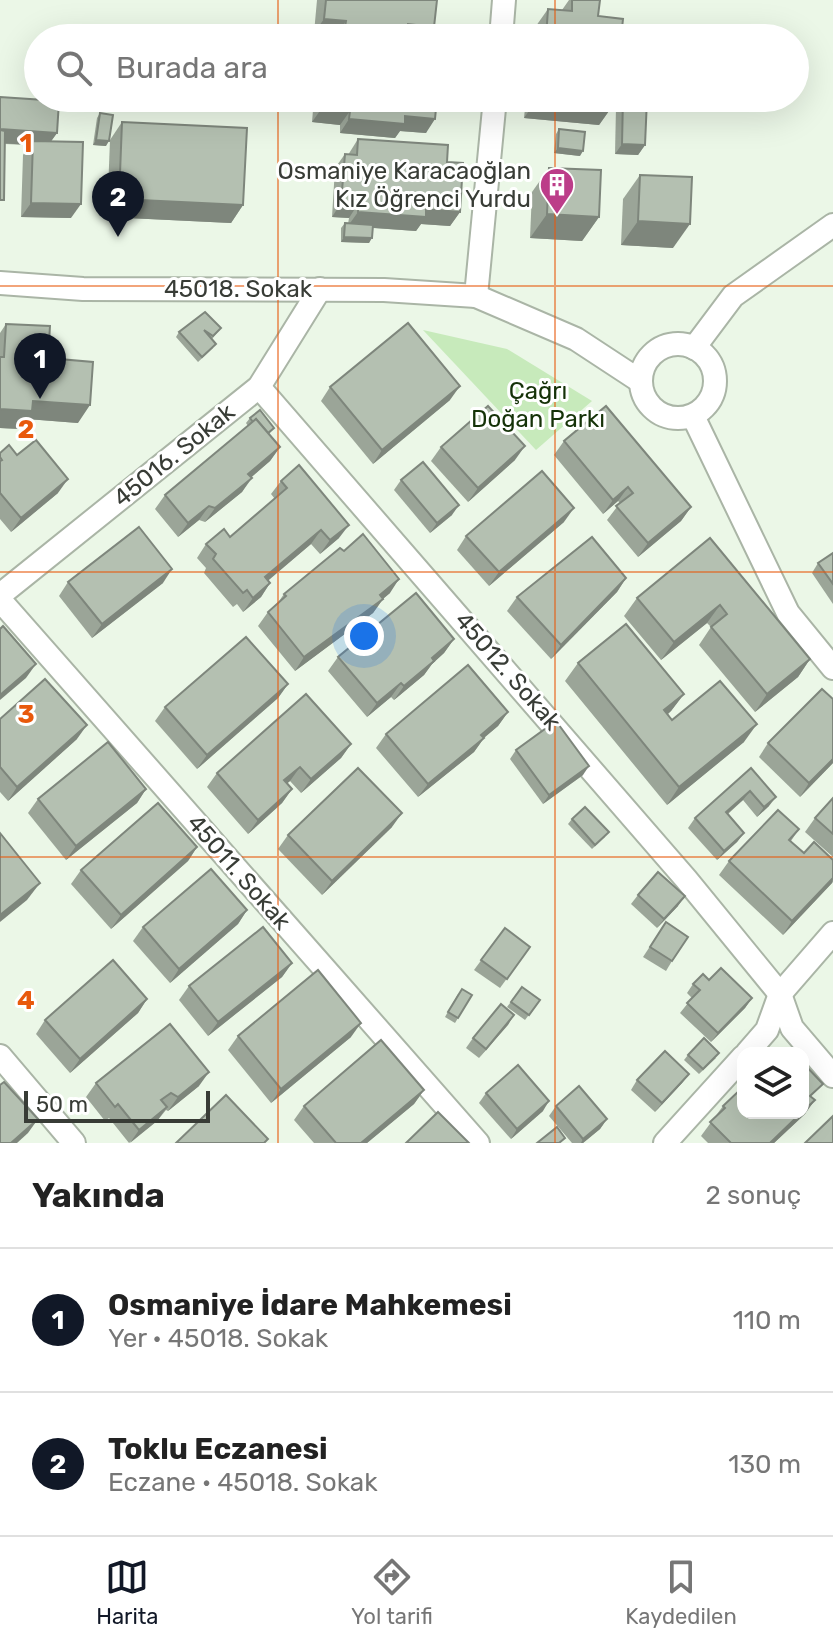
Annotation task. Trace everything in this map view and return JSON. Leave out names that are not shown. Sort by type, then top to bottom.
[{"type":"street","points":[[502,24],[504,0]]},
{"type":"street","points":[[476,296],[494,112]]},
{"type":"street","points":[[694,348],[733,296],[833,225]]},
{"type":"street","name":"45018. Sokak","points":[[0,283],[83,289],[384,290],[476,296],[576,339],[640,381]]},
{"type":"street","name":"45016. Sokak","points":[[0,598],[259,387],[320,289]]},
{"type":"street","points":[[682,344],[694,348],[704,354],[715,376],[711,399],[693,416],[669,418],[657,413],[642,393],[640,381],[643,368],[658,349],[682,344]]},
{"type":"street","name":"45012. Sokak","points":[[259,387],[566,738],[780,994],[792,1028],[833,1076]]},
{"type":"street","points":[[693,416],[788,613],[833,668]]},
{"type":"street","name":"45011. Sokak","points":[[0,598],[478,1143]]},
{"type":"street","points":[[752,1047],[767,1030],[780,994],[833,933]]},
{"type":"street","points":[[0,1056],[74,1143]]},
{"type":"street","points":[[665,1143],[737,1064]]},
{"type":"green space","name":"Çağrı Doğan Parkı","points":[[423,330],[507,349],[592,401],[536,450]]},
{"type":"building","points":[[326,0],[437,0],[434,24],[346,24],[346,21],[324,19]]},
{"type":"building","points":[[572,0],[600,0],[598,16],[623,19],[622,24],[547,24],[548,9],[572,11]]},
{"type":"building","points":[[0,97],[24,99],[24,112],[58,112],[57,133],[0,129]]},
{"type":"building","points":[[350,112],[436,112],[435,119],[405,116],[405,124],[349,119]]},
{"type":"building","points":[[623,112],[646,112],[645,145],[622,144]]},
{"type":"building","points":[[100,113],[113,115],[109,141],[96,140]]},
{"type":"building","points":[[122,122],[247,128],[243,205],[119,199]]},
{"type":"building","points":[[559,129],[585,132],[583,151],[558,148]]},
{"type":"building","points":[[0,130],[5,131],[4,200],[0,200]]},
{"type":"building","points":[[358,139],[448,145],[447,162],[463,163],[460,212],[426,209],[426,217],[358,212],[358,204],[341,203],[345,154],[357,155]]},
{"type":"building","points":[[33,141],[83,142],[81,204],[31,203]]},
{"type":"building","points":[[549,168],[601,170],[599,217],[547,214]]},
{"type":"building","points":[[640,175],[692,177],[690,224],[638,221]]},
{"type":"building","points":[[345,223],[373,225],[372,238],[344,237]]},
{"type":"building","points":[[205,312],[221,328],[213,336],[204,330],[216,344],[202,357],[179,332]]},
{"type":"building","points":[[408,323],[460,386],[382,450],[330,387]]},
{"type":"building","points":[[6,324],[50,326],[48,358],[93,362],[90,405],[33,401],[32,411],[0,409],[0,357],[4,357]]},
{"type":"building","points":[[488,406],[525,446],[478,488],[441,447]]},
{"type":"building","points":[[606,406],[691,507],[648,543],[616,506],[633,493],[628,487],[613,500],[564,441]]},
{"type":"building","points":[[260,410],[274,428],[268,433],[256,419],[253,422],[250,418]]},
{"type":"building","points":[[256,419],[280,447],[248,474],[252,478],[215,508],[209,506],[188,523],[165,495]]},
{"type":"building","points":[[36,440],[68,479],[21,518],[0,493],[0,453],[9,445],[17,455]]},
{"type":"building","points":[[423,462],[459,505],[437,523],[401,480]]},
{"type":"building","points":[[299,465],[349,525],[330,540],[321,530],[265,577],[270,583],[253,598],[247,590],[243,593],[213,559],[216,554],[206,544],[224,529],[230,537],[287,488],[281,481]]},
{"type":"building","points":[[542,471],[574,508],[499,572],[466,536]]},
{"type":"building","points":[[139,527],[172,569],[102,624],[68,582]]},
{"type":"building","points":[[363,534],[399,579],[380,595],[383,599],[304,657],[268,612],[286,596],[284,594],[340,548],[344,551]]},
{"type":"building","points":[[592,537],[626,578],[561,645],[517,597]]},
{"type":"building","points":[[710,538],[810,659],[767,694],[711,627],[727,614],[720,605],[674,642],[637,598]]},
{"type":"building","points":[[833,553],[833,584],[818,563]]},
{"type":"building","points":[[416,593],[454,639],[404,686],[401,683],[377,703],[338,657]]},
{"type":"building","points":[[626,624],[684,694],[664,710],[672,720],[720,681],[757,724],[679,787],[578,663]]},
{"type":"building","points":[[3,626],[36,664],[0,695],[0,629]]},
{"type":"building","points":[[246,637],[288,684],[207,755],[165,707]]},
{"type":"building","points":[[468,665],[508,712],[481,735],[484,738],[428,784],[386,734]]},
{"type":"building","points":[[45,679],[87,725],[17,787],[0,767],[0,719]]},
{"type":"building","points":[[822,689],[833,699],[833,759],[809,783],[768,743]]},
{"type":"building","points":[[306,694],[351,744],[311,779],[300,767],[284,780],[292,789],[258,820],[217,773]]},
{"type":"building","points":[[556,721],[589,766],[549,795],[516,750]]},
{"type":"building","points":[[108,742],[146,789],[76,846],[38,799]]},
{"type":"building","points":[[358,768],[402,813],[332,881],[288,835]]},
{"type":"building","points":[[751,768],[776,797],[764,807],[750,791],[726,812],[744,833],[724,851],[695,818]]},
{"type":"building","points":[[833,798],[833,834],[815,818]]},
{"type":"building","points":[[158,803],[197,847],[121,915],[81,870]]},
{"type":"building","points":[[585,807],[609,832],[595,845],[572,819]]},
{"type":"building","points":[[778,810],[799,829],[789,840],[804,853],[814,842],[833,860],[833,878],[792,921],[729,861]]},
{"type":"building","points":[[0,833],[40,883],[0,915]]},
{"type":"building","points":[[211,869],[247,910],[179,969],[143,927]]},
{"type":"building","points":[[658,872],[685,896],[664,919],[638,895]]},
{"type":"building","points":[[666,922],[688,937],[672,961],[650,947]]},
{"type":"building","points":[[263,927],[292,963],[218,1022],[189,986]]},
{"type":"building","points":[[505,928],[530,947],[507,979],[481,960]]},
{"type":"building","points":[[113,960],[147,999],[80,1059],[45,1020]]},
{"type":"building","points":[[721,968],[752,998],[718,1033],[687,1003],[700,990],[693,984],[703,974],[709,980]]},
{"type":"building","points":[[318,970],[361,1023],[281,1089],[238,1036]]},
{"type":"building","points":[[522,987],[540,1000],[529,1015],[511,1002]]},
{"type":"building","points":[[462,989],[472,995],[458,1018],[448,1012]]},
{"type":"building","points":[[501,1004],[514,1015],[486,1049],[473,1038]]},
{"type":"building","points":[[170,1024],[209,1072],[178,1097],[171,1093],[161,1100],[167,1107],[139,1130],[96,1083]]},
{"type":"building","points":[[704,1038],[719,1053],[703,1069],[688,1055]]},
{"type":"building","points":[[381,1040],[424,1090],[361,1143],[336,1143],[304,1106]]},
{"type":"building","points":[[665,1051],[689,1074],[662,1103],[637,1080]]},
{"type":"building","points":[[518,1065],[549,1101],[517,1129],[486,1093]]},
{"type":"building","points":[[809,1069],[823,1084],[810,1096],[815,1100],[809,1106]]},
{"type":"building","points":[[4,1082],[38,1119],[11,1143],[0,1143],[0,1085]]},
{"type":"building","points":[[579,1086],[607,1119],[583,1139],[556,1106]]},
{"type":"building","points":[[737,1093],[737,1119],[795,1119],[770,1143],[731,1143],[710,1122],[725,1108],[723,1106]]},
{"type":"building","points":[[226,1095],[268,1139],[264,1143],[176,1143]]},
{"type":"building","points":[[438,1112],[469,1143],[406,1143]]},
{"type":"building","points":[[833,1116],[833,1143],[805,1143]]},
{"type":"building","points":[[557,1127],[565,1138],[559,1143],[537,1143]]},
{"type":"place","name":"Osmaniye Karacaoğlan Kız Öğrenci Yurdu","points":[[557,216]]},
{"type":"place","name":"Toklu Eczanesi","points":[[118,237]]},
{"type":"place","name":"Osmaniye İdare Mahkemesi","points":[[40,399]]}]
